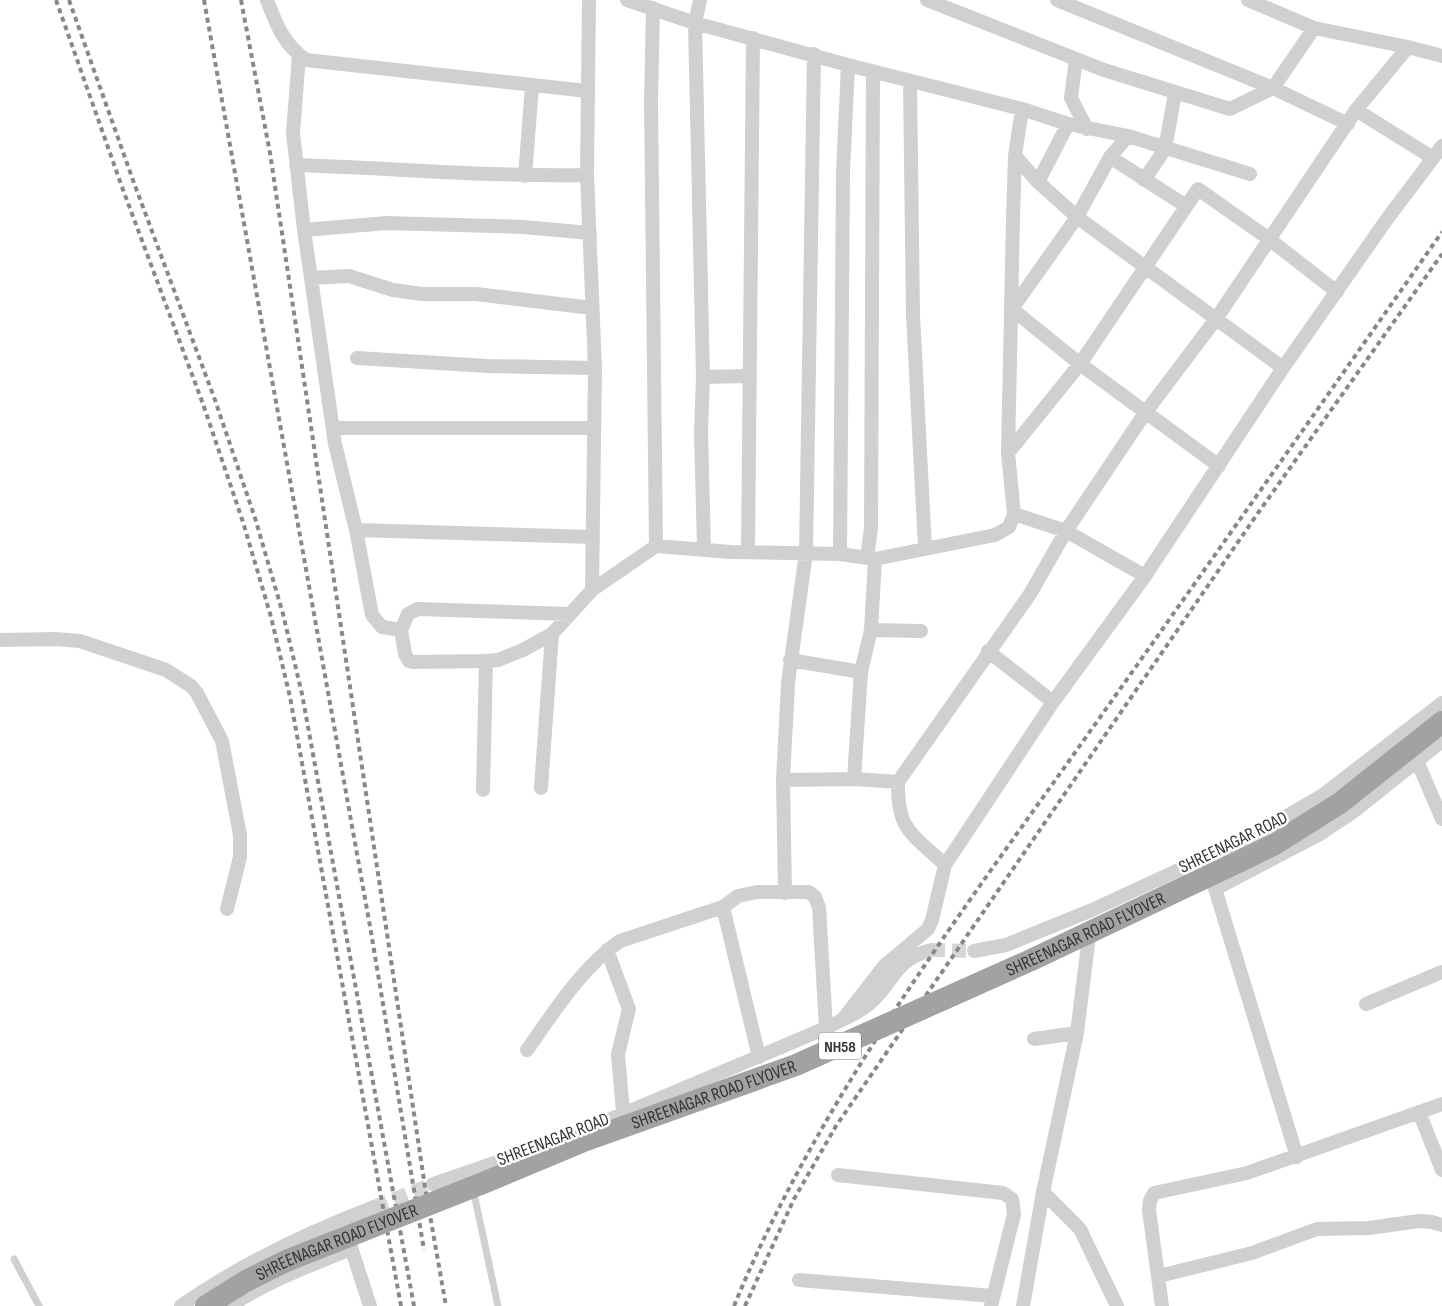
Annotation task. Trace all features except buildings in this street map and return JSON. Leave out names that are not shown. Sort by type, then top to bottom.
[{"type":"highway","name":"SHREENAGAR ROAD FLYOVER","points":[[206,1306],[246,1281],[295,1257],[581,1142],[796,1065],[922,1010],[1238,862],[1275,844],[1340,803],[1442,722]]},
{"type":"street","points":[[267,0],[276,26],[298,55],[306,60],[587,91]]},
{"type":"street","points":[[589,0],[587,175],[595,368],[592,590]]},
{"type":"street","points":[[627,0],[695,23],[814,54],[873,72],[1022,109],[1087,129],[1128,136],[1250,174]]},
{"type":"street","points":[[700,0],[695,23],[703,378],[700,432],[704,549]]},
{"type":"street","points":[[927,0],[1076,58],[1175,93],[1230,109],[1273,88],[1314,28]]},
{"type":"street","points":[[1057,0],[1273,88],[1348,124]]},
{"type":"street","points":[[1248,0],[1314,28],[1408,47],[1442,56]]},
{"type":"street","points":[[653,8],[651,101],[656,546]]},
{"type":"street","points":[[748,552],[753,38]]},
{"type":"street","points":[[945,864],[904,825],[898,805],[898,782],[988,651],[1030,594],[1066,531],[1145,413],[1216,319],[1356,110],[1408,47]]},
{"type":"street","points":[[786,893],[783,780],[790,660],[806,553],[814,54]]},
{"type":"street","points":[[298,55],[293,133],[304,230],[333,428],[356,530],[372,616],[382,628],[401,630]]},
{"type":"street","points":[[1076,58],[1071,98],[1087,129]]},
{"type":"street","points":[[840,554],[843,173],[848,65]]},
{"type":"street","points":[[854,779],[861,672],[871,630],[873,72]]},
{"type":"street","points":[[910,81],[913,315],[925,548]]},
{"type":"street","points":[[525,176],[532,86]]},
{"type":"street","points":[[1144,180],[1166,149],[1175,93]]},
{"type":"street","points":[[570,614],[418,609],[408,614],[401,630],[405,654],[410,661],[486,662],[498,660],[523,650],[552,634],[592,590],[656,546],[748,552],[840,554],[871,558],[995,535],[1009,527],[1014,514],[1008,453],[1015,156],[1022,109]]},
{"type":"street","points":[[1356,110],[1433,158]]},
{"type":"street","points":[[1038,182],[1068,124]]},
{"type":"street","points":[[1012,309],[1077,217],[1110,157],[1128,136]]},
{"type":"street","points":[[843,1019],[885,966],[928,930],[945,864],[1054,702],[1145,576],[1283,368],[1387,219],[1442,146]]},
{"type":"street","points":[[1015,156],[1038,182],[1077,217],[1283,368]]},
{"type":"street","points":[[1110,157],[1186,206]]},
{"type":"street","points":[[296,164],[465,171],[525,176],[587,175]]},
{"type":"street","points":[[1008,453],[1080,364],[1144,266],[1198,189],[1269,239],[1337,292]]},
{"type":"street","points":[[304,230],[387,223],[523,228],[590,233]]},
{"type":"street","points":[[311,278],[349,276],[393,290],[422,294],[476,294],[592,308]]},
{"type":"street","points":[[1012,309],[1080,364],[1219,466]]},
{"type":"street","points":[[357,358],[488,366],[595,368]]},
{"type":"street","points":[[703,378],[750,376]]},
{"type":"street","points":[[333,428],[593,428]]},
{"type":"street","points":[[1014,514],[1066,531],[1145,576]]},
{"type":"street","points":[[356,530],[593,537]]},
{"type":"street","points":[[871,630],[921,631]]},
{"type":"street","points":[[541,788],[552,634]]},
{"type":"street","points":[[0,640],[56,639],[80,642],[166,670],[192,686],[198,693],[222,741],[240,835],[240,857],[227,909]]},
{"type":"street","points":[[988,651],[1054,702]]},
{"type":"street","points":[[790,660],[861,672]]},
{"type":"street","points":[[483,790],[486,662]]},
{"type":"street","name":"SHREENAGAR ROAD","points":[[974,951],[1006,945],[1092,910],[1154,879],[1206,858],[1252,836],[1323,795],[1442,703]]},
{"type":"street","points":[[1215,889],[1320,834],[1353,812],[1442,741]]},
{"type":"street","points":[[1417,761],[1442,819]]},
{"type":"street","points":[[783,780],[854,779],[898,782]]},
{"type":"street","points":[[1206,858],[1297,1157]]},
{"type":"street","points":[[527,1050],[567,994],[607,950],[620,941],[723,907],[738,896],[757,892],[809,892],[815,897],[820,907],[826,1028]]},
{"type":"street","points":[[723,907],[759,1056]]},
{"type":"street","points":[[1023,1306],[1043,1192],[1077,1033],[1092,910]]},
{"type":"street","points":[[607,950],[629,1009],[618,1054],[623,1112]]},
{"type":"street","name":"SHREENAGAR ROAD","points":[[433,1184],[559,1141],[623,1112],[826,1028],[871,1002],[898,968],[911,956],[931,950]]},
{"type":"street","points":[[1366,1004],[1442,972]]},
{"type":"street","points":[[1034,1040],[1077,1033]]},
{"type":"street","points":[[1162,1306],[1149,1210],[1150,1200],[1154,1194],[1247,1173],[1297,1157],[1442,1104]]},
{"type":"street","points":[[1419,1112],[1442,1170]]},
{"type":"street","points":[[799,1280],[992,1301],[1014,1214],[1012,1199],[1003,1194],[838,1175]]},
{"type":"street","points":[[1043,1192],[1080,1229],[1090,1246],[1117,1306]]},
{"type":"street","points":[[181,1306],[211,1285],[295,1239],[374,1207]]},
{"type":"street","points":[[342,1219],[370,1306]]},
{"type":"street","points":[[1159,1276],[1252,1253],[1317,1229],[1369,1228],[1419,1221],[1442,1225]]},
{"type":"street","points":[[230,1306],[256,1289],[351,1249]]},
{"type":"lane","points":[[469,1172],[498,1306]]},
{"type":"lane","points":[[14,1259],[39,1306]]},
{"type":"tunnel","points":[[931,950],[974,951]]},
{"type":"tunnel","points":[[374,1207],[433,1184]]},
{"type":"railway","points":[[56,0],[122,187],[203,404],[243,522],[271,617],[290,697],[401,1306]]},
{"type":"railway","points":[[69,0],[134,183],[215,400],[255,518],[283,614],[302,694],[414,1306]]},
{"type":"railway","points":[[204,0],[371,932],[424,1250]]},
{"type":"railway","points":[[241,0],[270,153],[425,1187],[446,1306]]},
{"type":"railway","points":[[734,1306],[767,1233],[803,1162],[843,1092],[930,957],[1442,232]]},
{"type":"railway","points":[[745,1306],[794,1199],[836,1126],[1258,513],[1442,254]]}]
